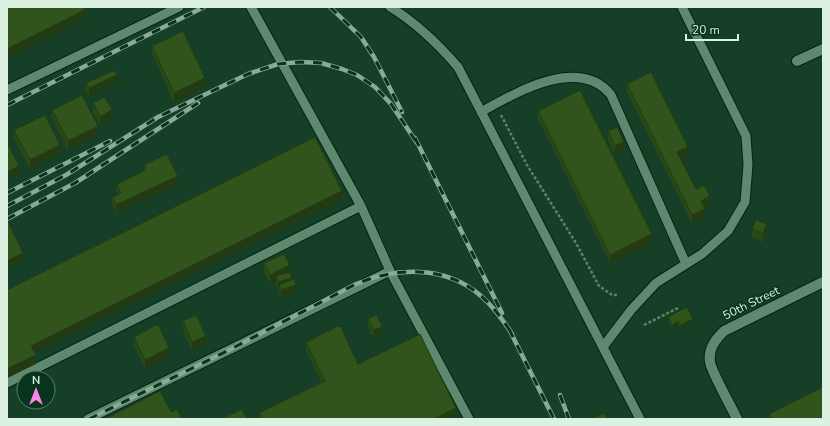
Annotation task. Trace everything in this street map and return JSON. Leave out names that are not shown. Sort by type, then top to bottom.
[{"type":"street","points":[[797,61],[823,49]]},
{"type":"street","name":"50th Street","points":[[737,419],[710,363],[711,348],[717,338],[724,331],[823,282]]},
{"type":"lane","points":[[7,90],[179,7]]},
{"type":"lane","points":[[252,7],[361,206],[390,271],[469,419]]},
{"type":"lane","points":[[390,7],[406,16],[458,67],[640,419]]},
{"type":"lane","points":[[603,347],[631,310],[656,283],[702,254],[728,231],[745,202],[748,165],[746,136],[682,7]]},
{"type":"lane","points":[[481,112],[524,89],[553,80],[571,77],[589,79],[604,86],[611,95],[686,264]]},
{"type":"lane","points":[[7,384],[361,206]]},
{"type":"lane","points":[[88,419],[390,271]]},
{"type":"path","points":[[496,104],[527,165],[576,243],[599,286],[612,295],[618,295]]},
{"type":"path","points":[[644,324],[678,308]]},
{"type":"building","points":[[7,7],[84,7],[85,10],[7,49]]},
{"type":"building","points":[[183,31],[205,78],[174,93],[152,46]]},
{"type":"building","points":[[115,70],[117,75],[89,88],[86,83]]},
{"type":"building","points":[[651,72],[688,147],[677,152],[696,189],[704,185],[710,196],[701,201],[705,209],[692,215],[627,84]]},
{"type":"building","points":[[580,90],[652,234],[610,255],[538,111]]},
{"type":"building","points":[[82,95],[98,126],[68,141],[52,110]]},
{"type":"building","points":[[105,97],[112,110],[100,117],[93,103]]},
{"type":"building","points":[[45,115],[60,145],[30,160],[14,130]]},
{"type":"building","points":[[617,127],[624,142],[615,146],[608,131]]},
{"type":"building","points":[[315,137],[342,191],[31,346],[36,355],[7,369],[7,290]]},
{"type":"building","points":[[8,144],[19,166],[7,172],[7,145]]},
{"type":"building","points":[[167,154],[178,176],[116,205],[112,198],[121,193],[117,184],[146,170],[144,165]]},
{"type":"building","points":[[7,219],[23,253],[7,261]]},
{"type":"building","points":[[756,220],[767,224],[763,233],[752,229]]},
{"type":"building","points":[[284,254],[290,265],[270,275],[264,263]]},
{"type":"building","points":[[290,272],[292,278],[278,282],[276,276]]},
{"type":"building","points":[[294,279],[296,285],[281,290],[279,285]]},
{"type":"building","points":[[687,307],[693,319],[681,325],[678,321],[672,325],[668,317]]},
{"type":"building","points":[[196,315],[206,336],[192,342],[183,321]]},
{"type":"building","points":[[377,315],[382,327],[373,330],[368,318]]},
{"type":"building","points":[[158,324],[169,348],[145,360],[134,337]]},
{"type":"building","points":[[338,326],[341,327],[358,364],[420,334],[456,408],[434,419],[262,419],[259,413],[325,381],[306,342]]},
{"type":"building","points":[[823,387],[823,418],[821,419],[772,419],[769,414]]},
{"type":"building","points":[[160,391],[171,412],[177,409],[182,419],[105,419]]},
{"type":"building","points":[[242,409],[247,419],[221,419]]},
{"type":"building","points":[[604,413],[607,419],[592,419]]},
{"type":"railway","points":[[7,105],[204,7]]},
{"type":"railway","points":[[330,7],[361,37],[374,57],[402,112]]},
{"type":"railway","points":[[7,206],[66,175],[158,117],[248,74],[278,64],[301,62],[321,63],[357,75],[375,87],[391,104],[417,143]]},
{"type":"railway","points":[[7,219],[75,183],[198,103]]},
{"type":"railway","points":[[415,138],[502,313]]},
{"type":"railway","points":[[7,193],[110,141]]},
{"type":"railway","points":[[89,419],[227,351],[356,284],[387,274],[404,272],[437,274],[467,286],[486,300],[512,334]]},
{"type":"railway","points":[[509,329],[554,419]]},
{"type":"railway","points":[[560,395],[569,419]]}]
